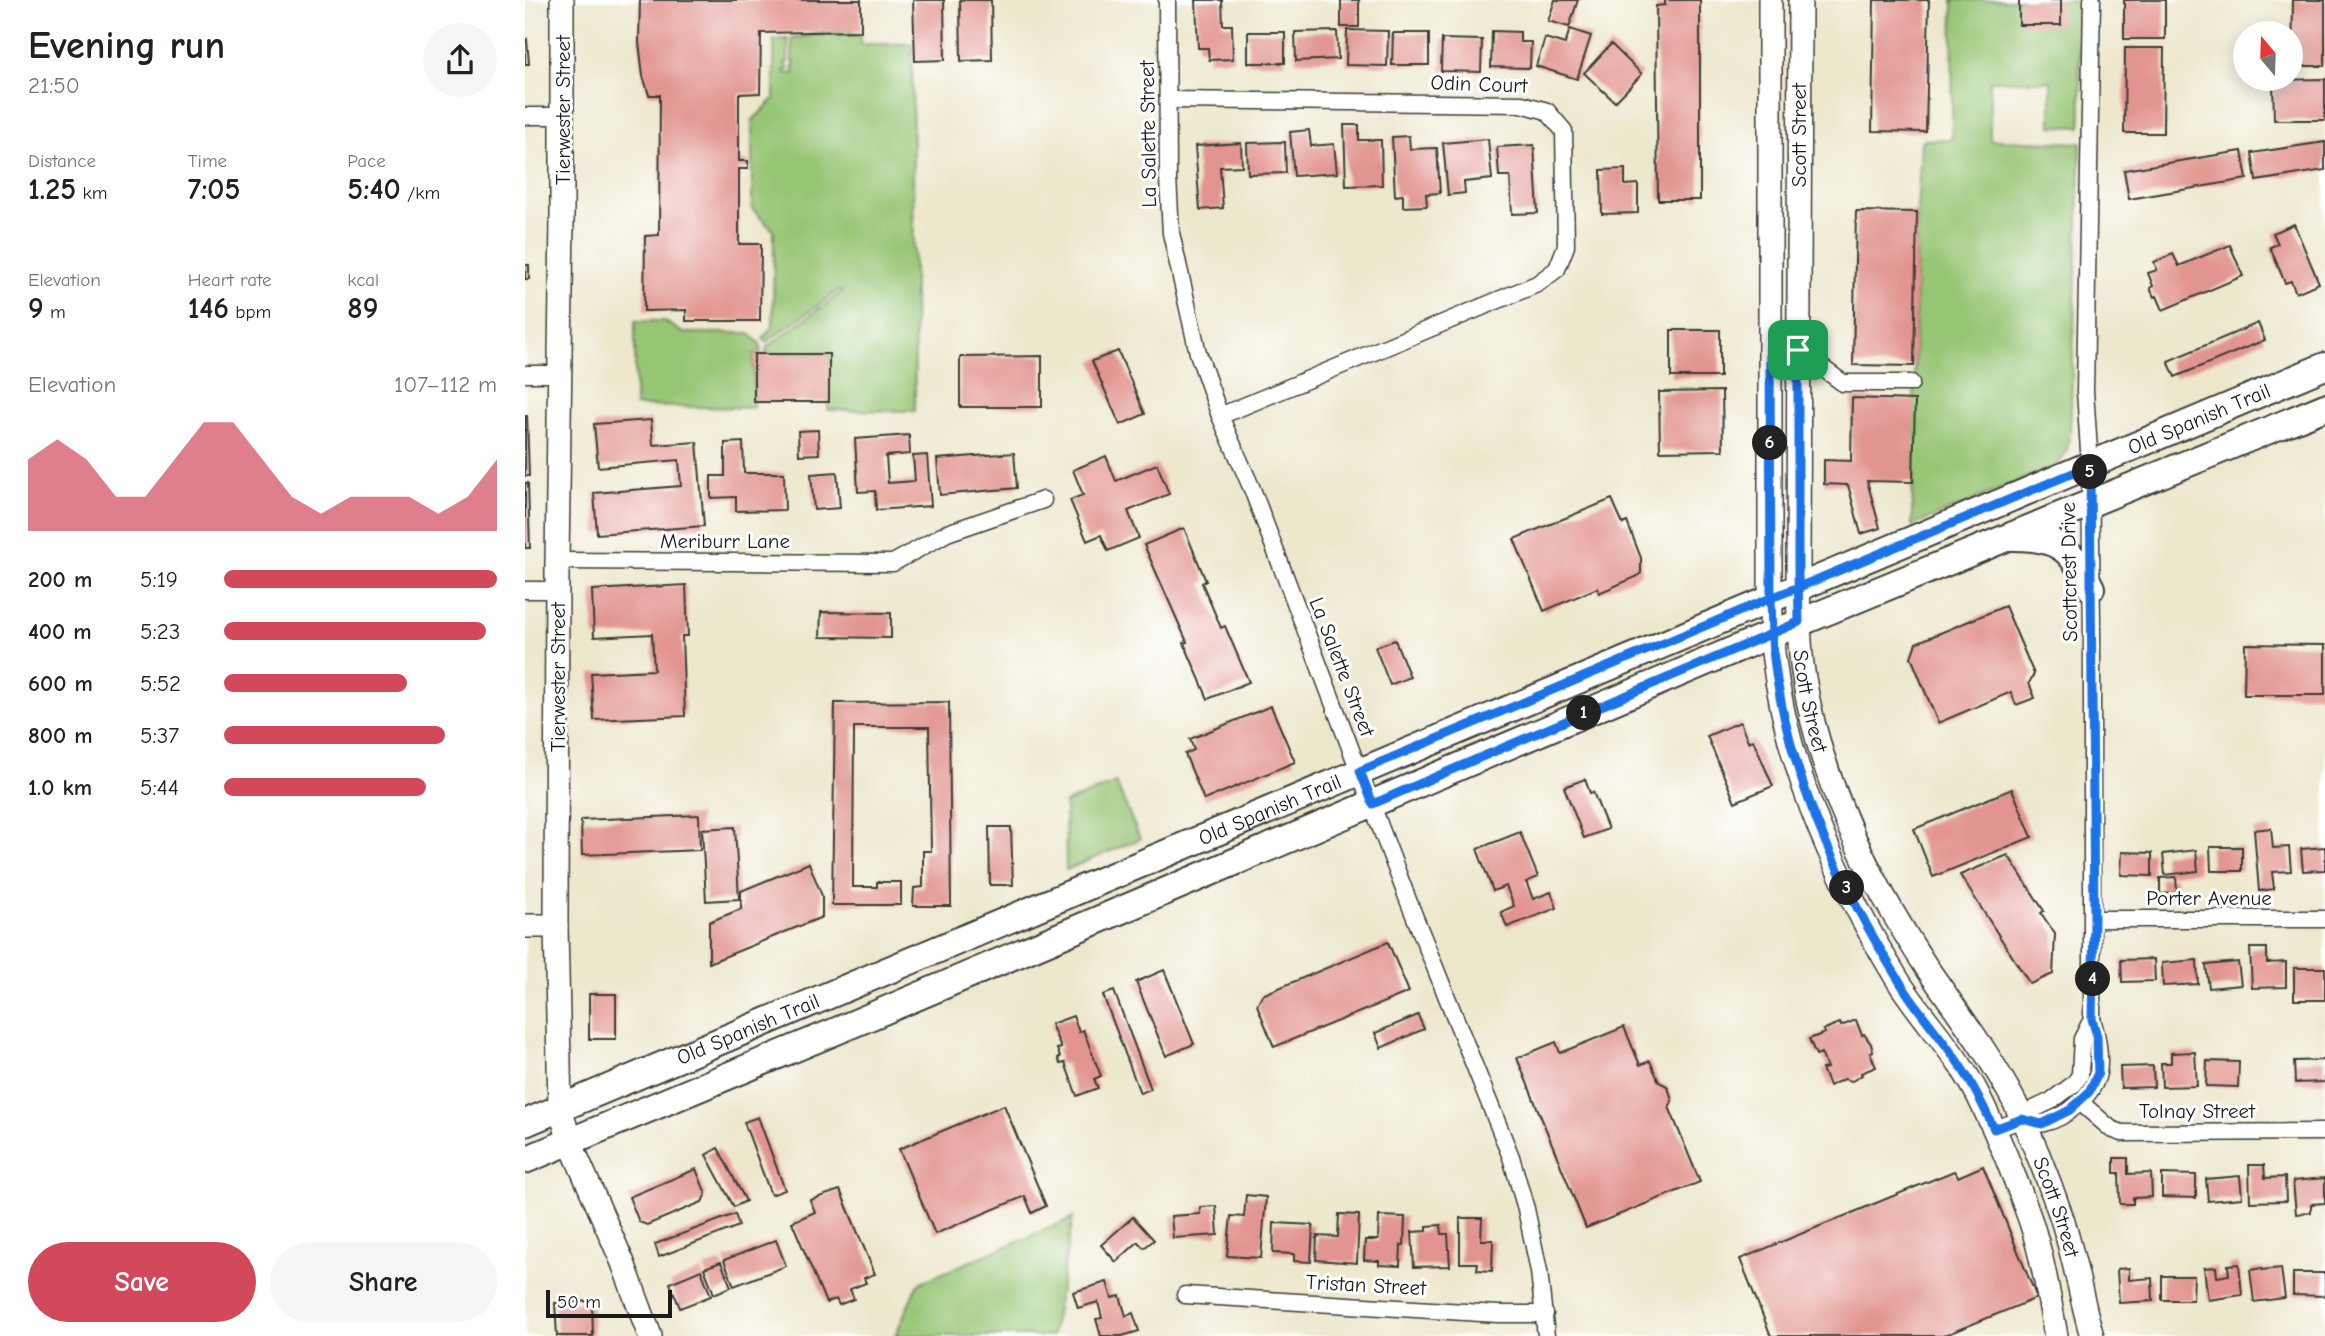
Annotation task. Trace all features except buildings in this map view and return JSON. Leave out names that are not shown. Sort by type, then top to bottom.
[{"type":"main road","name":"Tierwester Street","points":[[562,0],[557,561],[560,1108],[570,1142],[623,1263],[650,1336]]},
{"type":"main road","name":"Scott Street","points":[[1770,0],[1771,598],[1773,651],[1785,723],[1822,836],[1867,926],[1901,984],[1960,1064],[1994,1129],[2031,1223],[2056,1336]]},
{"type":"main road","name":"Scott Street","points":[[1800,0],[1799,622],[1809,709],[1822,758],[1847,822],[1888,905],[1987,1053],[2022,1119],[2061,1214],[2092,1336]]},
{"type":"main road","points":[[1770,351],[1798,350]]},
{"type":"main road","name":"Old Spanish Trail","points":[[525,1123],[2325,366]]},
{"type":"main road","points":[[2298,377],[2318,410]]},
{"type":"main road","name":"Old Spanish Trail","points":[[525,1160],[834,1032],[1799,622],[2318,410]]},
{"type":"main road","points":[[2008,537],[2036,537],[2055,542],[2067,550],[2080,566],[2091,588]]},
{"type":"main road","points":[[1578,680],[1594,709]]},
{"type":"main road","points":[[1090,885],[1102,918]]},
{"type":"main road","points":[[1867,926],[1888,905]]},
{"type":"main road","points":[[525,926],[557,926]]},
{"type":"main road","points":[[922,957],[934,989]]},
{"type":"main road","points":[[819,999],[834,1032]]},
{"type":"street","name":"La Salette Street","points":[[1167,0],[1171,233],[1198,353],[1408,900],[1511,1157],[1526,1209],[1539,1271],[1546,1336]]},
{"type":"street","name":"Scottcrest Drive","points":[[2022,1119],[2042,1124],[2070,1110],[2089,1092],[2098,1073],[2097,1036],[2092,1019],[2094,919],[2090,466],[2085,391],[2092,0]]},
{"type":"street","name":"Odin Court","points":[[1168,100],[1523,104],[1547,111],[1565,131],[1566,246],[1557,269],[1537,284],[1220,416]]},
{"type":"street","points":[[525,116],[563,116]]},
{"type":"street","points":[[1798,350],[1843,383],[1911,383]]},
{"type":"street","points":[[525,374],[559,374]]},
{"type":"street","name":"Meriburr Lane","points":[[557,561],[893,564],[947,533],[1043,499]]},
{"type":"street","points":[[525,590],[557,590]]},
{"type":"street","name":"Porter Avenue","points":[[2094,919],[2325,919]]},
{"type":"street","name":"Scottcrest Drive","points":[[1994,1129],[2022,1119],[2034,1108],[2051,1101],[2074,1084],[2080,1075],[2082,1039],[2092,1019]]},
{"type":"street","name":"Tolnay Street","points":[[2080,1102],[2111,1129],[2122,1133],[2325,1132]]},
{"type":"street","name":"Tristan Street","points":[[1185,1295],[1498,1314],[1545,1314]]},
{"type":"green space","points":[[1953,0],[2079,0],[2081,127],[2051,126],[2051,81],[1990,81],[1990,140],[2081,143],[2070,433],[2066,453],[2053,467],[1912,526],[1917,212],[1921,144],[1922,140],[1952,139]]},
{"type":"green space","points":[[824,31],[851,31],[851,35],[860,35],[860,44],[912,44],[915,411],[828,410],[829,354],[766,354],[767,347],[842,292],[839,290],[766,342],[763,338],[773,326],[774,231],[752,209],[752,121],[774,99],[774,40],[788,39],[788,62],[785,62],[785,65],[788,70],[784,70],[784,73],[794,74],[792,38],[824,34]]},
{"type":"green space","points":[[635,321],[664,321],[683,333],[749,333],[761,345],[760,354],[754,354],[753,408],[635,406]]},
{"type":"green space","points":[[1116,783],[1140,839],[1066,870],[1065,803]]},
{"type":"green space","points":[[1073,1218],[1052,1336],[895,1336],[916,1287],[921,1282]]},
{"type":"route","points":[[1798,350],[1770,351],[1771,598],[1799,587],[2090,466],[2094,919],[2092,1019],[2097,1036],[2098,1073],[2089,1092],[2080,1102],[2042,1124],[2022,1119],[1994,1129],[1960,1064],[1901,984],[1835,864],[1800,775],[1785,723],[1773,651],[1773,634],[1771,598],[1360,771],[1373,804],[1773,634],[1799,622],[1799,587],[1798,572],[1798,350]]}]
